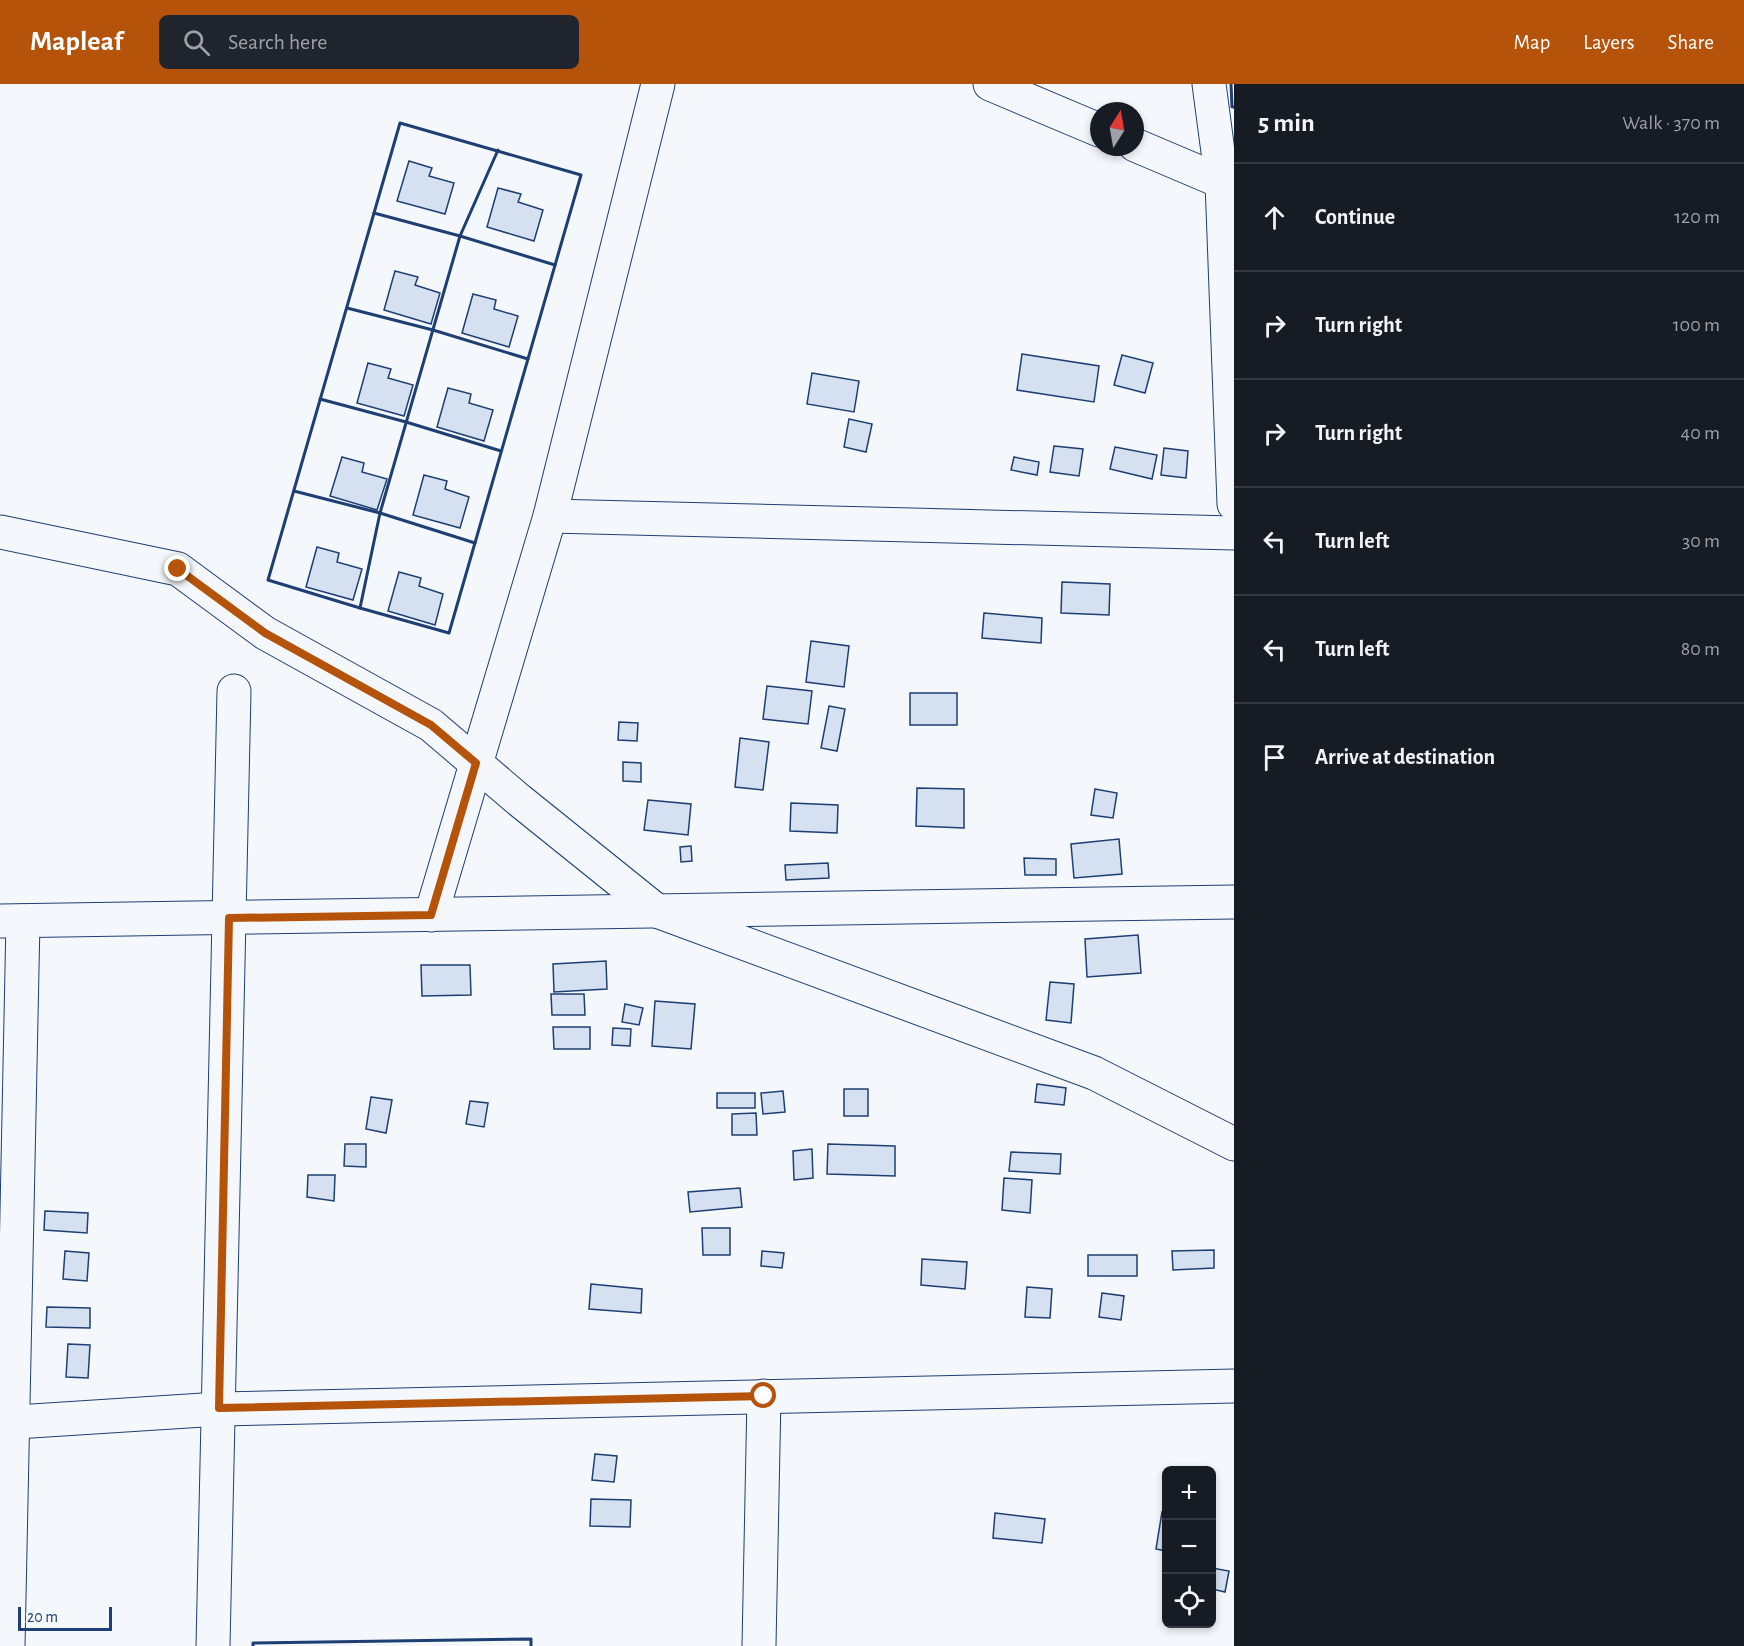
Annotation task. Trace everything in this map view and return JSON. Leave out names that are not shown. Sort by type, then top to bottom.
[{"type":"street","points":[[431,915],[550,516],[658,84]]},
{"type":"street","points":[[990,84],[1090,126]]},
{"type":"street","points":[[1209,84],[1228,184],[1234,504]]},
{"type":"street","points":[[1144,149],[1228,184]]},
{"type":"street","points":[[550,516],[1234,533]]},
{"type":"street","points":[[0,532],[178,569],[265,633],[431,725],[657,911],[1094,1073],[1234,1144]]},
{"type":"street","points":[[213,1646],[234,691]]},
{"type":"street","points":[[8,1646],[6,1423],[11,921],[1234,902]]},
{"type":"street","points":[[6,1423],[219,1408],[1234,1386]]},
{"type":"street","points":[[759,1646],[764,1396]]},
{"type":"building","points":[[409,161],[432,168],[429,176],[454,183],[445,214],[397,201]]},
{"type":"building","points":[[498,188],[521,194],[518,202],[543,210],[534,241],[487,227]]},
{"type":"building","points":[[395,271],[418,277],[415,285],[440,293],[431,324],[384,310]]},
{"type":"building","points":[[473,294],[496,300],[494,309],[518,316],[509,347],[462,333]]},
{"type":"building","points":[[1022,354],[1099,366],[1094,402],[1017,390]]},
{"type":"building","points":[[1122,355],[1153,363],[1145,393],[1114,385]]},
{"type":"building","points":[[368,363],[391,369],[388,378],[413,385],[404,416],[357,403]]},
{"type":"building","points":[[812,373],[859,381],[854,412],[807,404]]},
{"type":"building","points":[[448,388],[471,394],[469,403],[493,410],[484,441],[437,427]]},
{"type":"building","points":[[849,419],[872,424],[866,452],[844,447]]},
{"type":"building","points":[[1054,446],[1083,449],[1079,476],[1050,472]]},
{"type":"building","points":[[1115,447],[1157,455],[1152,479],[1110,469]]},
{"type":"building","points":[[1164,448],[1188,451],[1186,478],[1161,475]]},
{"type":"building","points":[[342,457],[364,463],[362,472],[387,479],[377,510],[330,496]]},
{"type":"building","points":[[1014,457],[1039,462],[1037,475],[1011,470]]},
{"type":"building","points":[[424,475],[447,481],[445,489],[469,497],[460,528],[413,515]]},
{"type":"building","points":[[317,547],[339,553],[337,562],[362,569],[353,600],[306,587]]},
{"type":"building","points":[[399,572],[421,578],[419,586],[443,594],[435,625],[388,611]]},
{"type":"building","points":[[1062,582],[1110,584],[1109,615],[1061,613]]},
{"type":"building","points":[[984,613],[1042,618],[1041,643],[982,638]]},
{"type":"building","points":[[811,641],[849,646],[844,687],[806,682]]},
{"type":"building","points":[[767,686],[812,691],[808,724],[763,719]]},
{"type":"building","points":[[910,693],[957,693],[957,725],[910,725]]},
{"type":"building","points":[[829,706],[845,709],[837,751],[821,748]]},
{"type":"building","points":[[619,722],[638,723],[637,741],[618,740]]},
{"type":"building","points":[[740,738],[769,742],[763,790],[735,787]]},
{"type":"building","points":[[623,762],[641,763],[641,782],[623,781]]},
{"type":"building","points":[[917,788],[964,789],[964,828],[916,826]]},
{"type":"building","points":[[1095,789],[1117,793],[1113,818],[1091,815]]},
{"type":"building","points":[[648,800],[691,804],[688,835],[644,830]]},
{"type":"building","points":[[791,803],[838,805],[837,833],[790,831]]},
{"type":"building","points":[[1119,839],[1122,874],[1074,878],[1071,844]]},
{"type":"building","points":[[691,846],[692,861],[681,862],[680,847]]},
{"type":"building","points":[[1024,858],[1056,859],[1056,875],[1025,875]]},
{"type":"building","points":[[828,863],[829,878],[786,880],[785,865]]},
{"type":"building","points":[[1138,935],[1141,973],[1087,977],[1085,939]]},
{"type":"building","points":[[606,961],[607,989],[554,992],[553,964]]},
{"type":"building","points":[[421,965],[470,965],[471,995],[422,996]]},
{"type":"building","points":[[1050,982],[1074,984],[1071,1023],[1046,1020]]},
{"type":"building","points":[[551,994],[584,994],[585,1015],[552,1015]]},
{"type":"building","points":[[655,1001],[695,1004],[691,1049],[652,1046]]},
{"type":"building","points":[[625,1004],[643,1008],[639,1025],[622,1022]]},
{"type":"building","points":[[553,1027],[590,1027],[590,1049],[554,1049]]},
{"type":"building","points":[[613,1028],[631,1029],[630,1046],[612,1045]]},
{"type":"building","points":[[1037,1084],[1066,1088],[1064,1105],[1035,1102]]},
{"type":"building","points":[[844,1089],[868,1089],[868,1116],[844,1116]]},
{"type":"building","points":[[783,1091],[785,1112],[763,1114],[761,1093]]},
{"type":"building","points":[[717,1093],[755,1093],[755,1108],[717,1108]]},
{"type":"building","points":[[371,1097],[392,1100],[386,1133],[366,1129]]},
{"type":"building","points":[[470,1101],[488,1103],[484,1127],[466,1124]]},
{"type":"building","points":[[756,1113],[757,1135],[732,1135],[732,1114]]},
{"type":"building","points":[[345,1144],[366,1144],[366,1167],[344,1166]]},
{"type":"building","points":[[828,1144],[895,1146],[895,1176],[827,1174]]},
{"type":"building","points":[[812,1149],[813,1178],[794,1180],[793,1151]]},
{"type":"building","points":[[1011,1152],[1061,1154],[1060,1174],[1009,1171]]},
{"type":"building","points":[[308,1175],[335,1175],[334,1201],[307,1197]]},
{"type":"building","points":[[1004,1178],[1032,1180],[1030,1213],[1002,1210]]},
{"type":"building","points":[[740,1188],[742,1207],[690,1212],[688,1192]]},
{"type":"building","points":[[45,1211],[88,1213],[87,1233],[44,1230]]},
{"type":"building","points":[[702,1228],[730,1228],[730,1255],[703,1255]]},
{"type":"building","points":[[1214,1250],[1214,1268],[1173,1270],[1172,1251]]},
{"type":"building","points":[[65,1251],[89,1253],[87,1281],[63,1279]]},
{"type":"building","points":[[762,1251],[784,1253],[782,1268],[761,1266]]},
{"type":"building","points":[[1088,1255],[1137,1255],[1137,1276],[1088,1276]]},
{"type":"building","points":[[922,1259],[967,1262],[965,1289],[921,1285]]},
{"type":"building","points":[[591,1284],[642,1289],[641,1313],[589,1309]]},
{"type":"building","points":[[1027,1287],[1052,1289],[1050,1318],[1025,1317]]},
{"type":"building","points":[[1102,1293],[1124,1296],[1121,1320],[1099,1317]]},
{"type":"building","points":[[47,1307],[90,1308],[90,1328],[46,1327]]},
{"type":"building","points":[[68,1344],[90,1345],[88,1378],[66,1377]]},
{"type":"building","points":[[595,1454],[617,1456],[614,1482],[592,1480]]},
{"type":"building","points":[[591,1499],[631,1500],[630,1527],[590,1526]]},
{"type":"building","points":[[1162,1512],[1162,1550],[1156,1549]]},
{"type":"building","points":[[995,1513],[1045,1519],[1042,1543],[993,1538]]},
{"type":"building","points":[[1216,1569],[1229,1571],[1225,1592],[1216,1590]]},
{"type":"wall","points":[[1231,84],[1232,107],[1234,107]]},
{"type":"wall","points":[[400,123],[581,175],[449,633],[268,580],[400,123]]},
{"type":"wall","points":[[360,608],[380,513],[460,236],[498,150]]},
{"type":"wall","points":[[374,213],[555,265]]},
{"type":"wall","points":[[347,308],[433,330],[528,359]]},
{"type":"wall","points":[[320,399],[501,451]]},
{"type":"wall","points":[[294,491],[380,513],[475,543]]},
{"type":"wall","points":[[253,1646],[253,1643],[531,1639],[531,1646]]},
{"type":"route","points":[[178,569],[265,633],[431,725],[476,763],[431,915],[229,918],[219,1408],[764,1396]]}]
